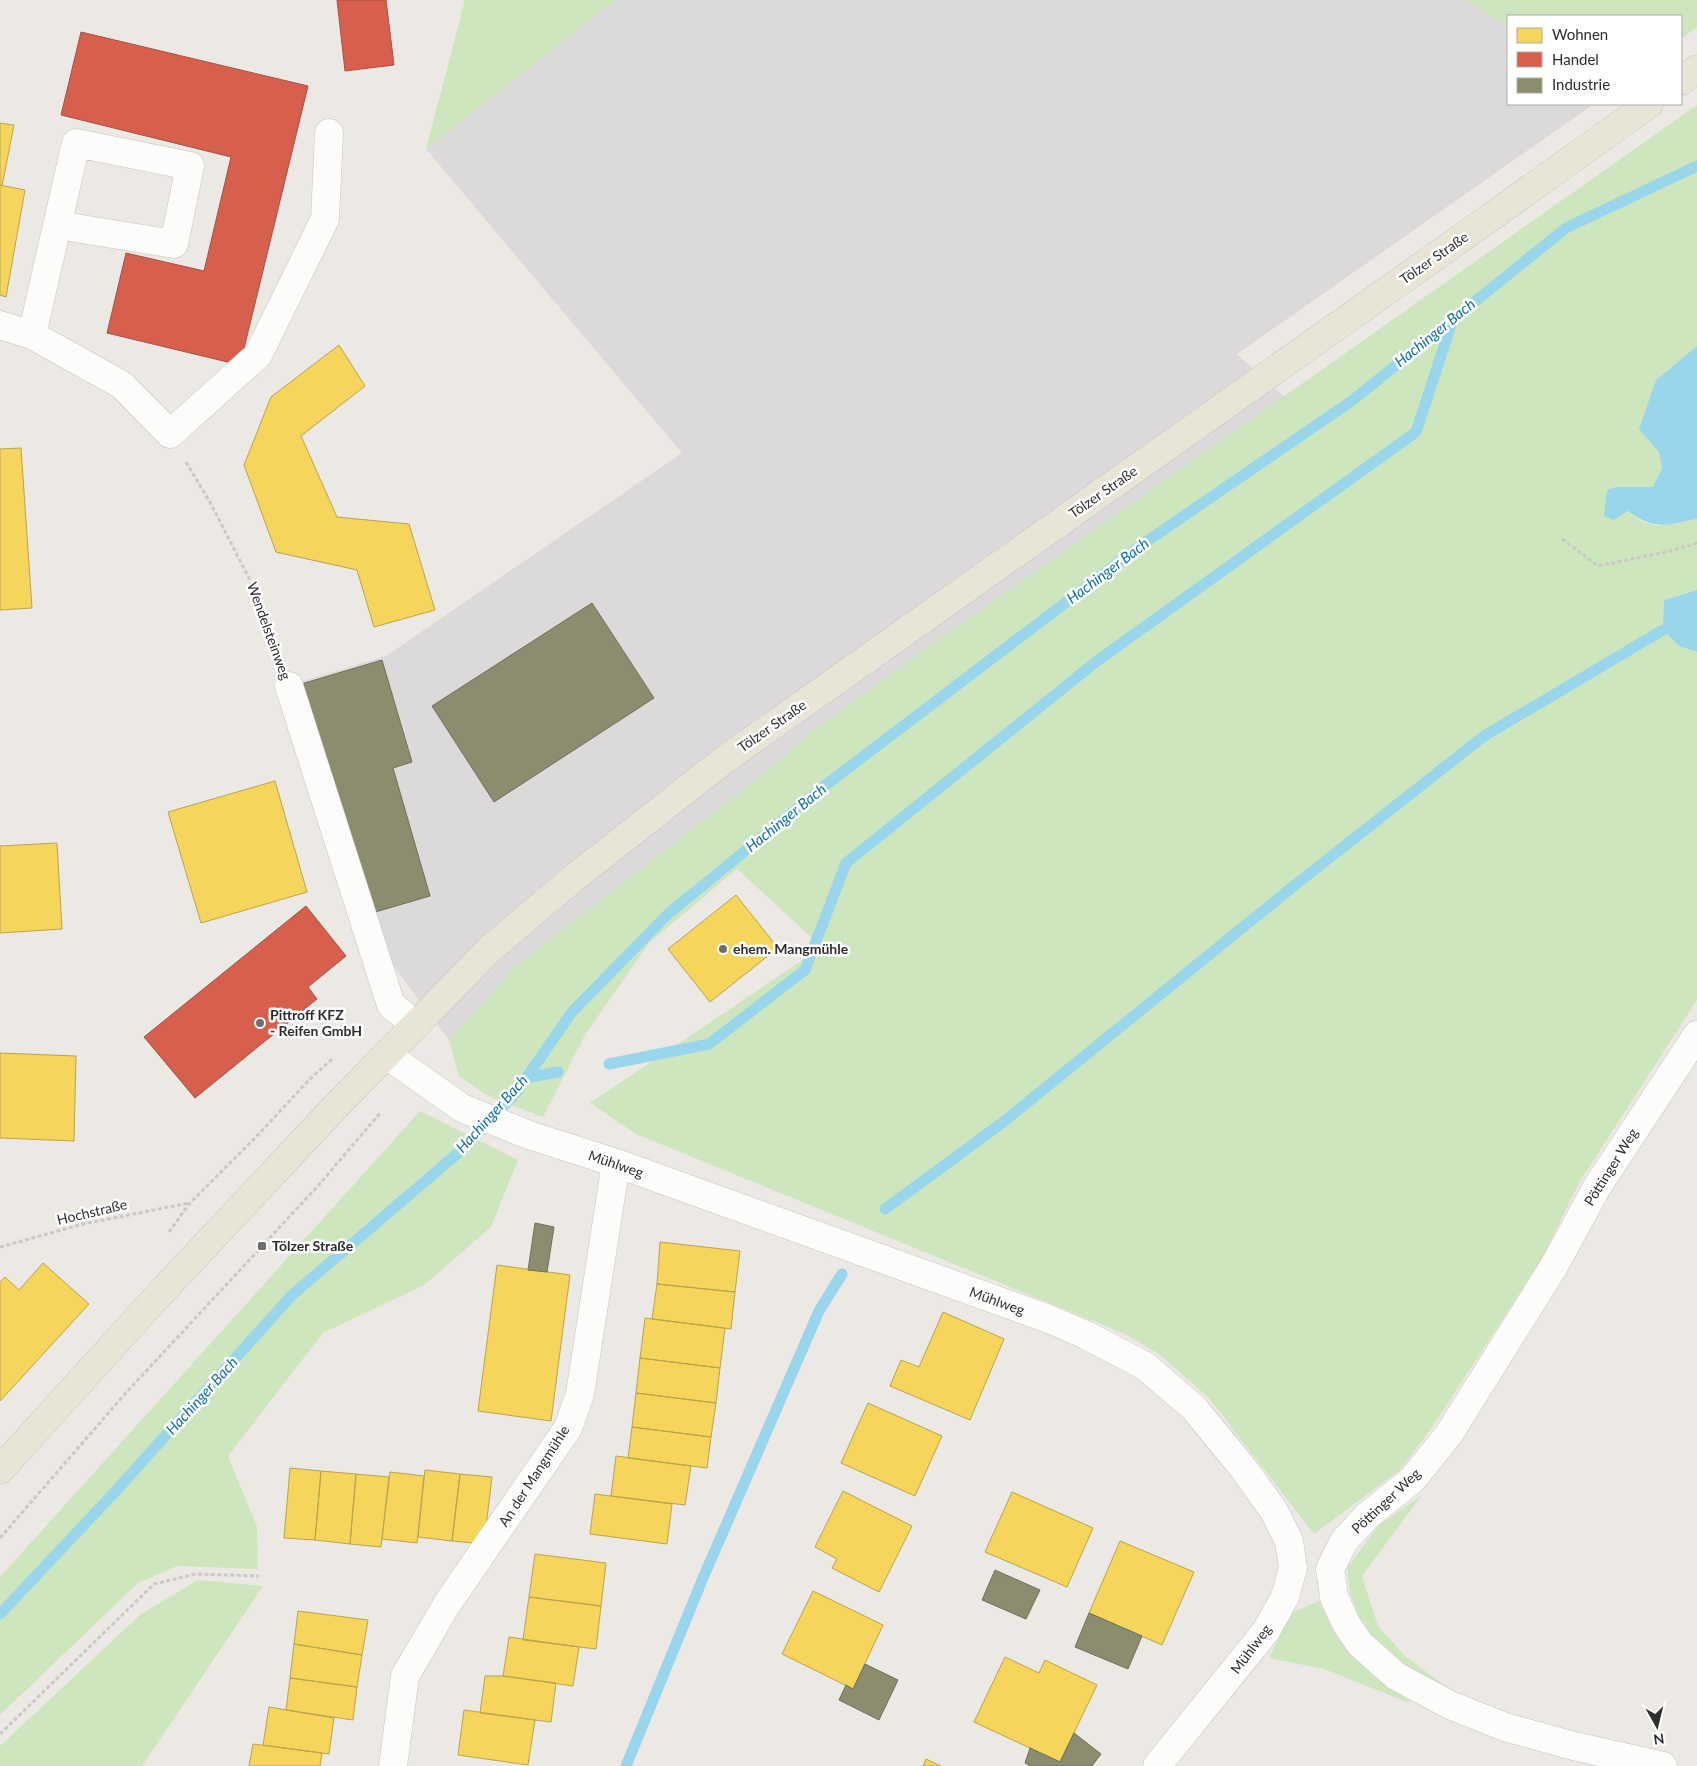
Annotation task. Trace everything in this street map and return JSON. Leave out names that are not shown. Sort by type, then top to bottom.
[{"type":"main road","points":[[1682,80],[1697,69]]},
{"type":"main road","name":"Tölzer Straße","points":[[0,1470],[318,1125],[491,948],[574,877],[724,760],[1455,244],[1648,105]]},
{"type":"street","points":[[0,325],[32,335],[122,385],[170,434],[258,355],[325,219],[329,133]]},
{"type":"street","points":[[32,335],[76,143],[190,166],[174,244],[57,226]]},
{"type":"street","name":"Wendelsteinweg","points":[[289,686],[391,1005],[416,1026]]},
{"type":"street","name":"Pöttinger Weg","points":[[1330,1569],[1344,1541],[1367,1516],[1412,1480],[1449,1434],[1554,1266],[1597,1187],[1697,1035]]},
{"type":"street","name":"Mühlweg","points":[[387,1054],[462,1108],[528,1135],[616,1163],[1049,1319],[1086,1335],[1145,1366],[1194,1408],[1274,1511],[1289,1541],[1293,1568],[1285,1597],[1266,1631],[1157,1766]]},
{"type":"street","name":"An der Mangmühle","points":[[393,1766],[405,1676],[447,1604],[568,1428],[580,1394],[616,1163]]},
{"type":"street","points":[[1293,1568],[1330,1569],[1334,1597],[1347,1625],[1360,1644],[1396,1676],[1450,1706],[1505,1726],[1574,1746],[1662,1766]]},
{"type":"path","name":"Wendelsteinweg","points":[[170,434],[211,504],[253,586],[289,686]]},
{"type":"path","points":[[1562,539],[1598,566],[1670,551],[1697,543]]},
{"type":"path","points":[[0,1538],[124,1395],[316,1187],[414,1073]]},
{"type":"path","name":"Hochstraße","points":[[0,1247],[83,1224],[190,1203],[255,1138],[309,1080]]},
{"type":"path","points":[[0,1734],[154,1584],[196,1574],[259,1576]]},
{"type":"shaded area","points":[[616,0],[1466,0],[1507,26],[1507,105],[1593,105],[1237,354],[1285,397],[930,646],[812,732],[766,772],[516,966],[449,1040],[383,952],[296,683],[386,656],[682,453],[426,149]]},
{"type":"green space","points":[[465,0],[616,0],[426,149]]},
{"type":"green space","points":[[1466,0],[1697,0],[1697,27],[1682,38],[1682,15],[1507,15],[1507,26]]},
{"type":"green space","points":[[1697,105],[1697,346],[1656,380],[1659,452],[1662,468],[1653,487],[1616,487],[1626,511],[1641,521],[1658,526],[1697,519],[1697,590],[1664,600],[1679,646],[1697,652],[1697,1000],[1579,1183],[1541,1260],[1433,1426],[1400,1470],[1314,1534],[1209,1398],[1159,1354],[1125,1334],[636,1134],[590,1103],[822,947],[737,869],[649,943],[585,1035],[543,1117],[488,1096],[459,1076],[449,1040],[516,966],[766,772],[812,732],[930,646]]},
{"type":"green space","points":[[420,1111],[518,1160],[491,1227],[424,1285],[323,1333],[228,1456],[257,1527],[258,1569],[177,1566],[138,1583],[0,1715],[0,1577]]},
{"type":"green space","points":[[1422,1495],[1362,1576],[1378,1626],[1405,1656],[1455,1693],[1404,1666],[1371,1635],[1359,1617],[1350,1594],[1347,1568],[1378,1526]]},
{"type":"green space","points":[[198,1580],[263,1586],[142,1766],[0,1766],[0,1746],[141,1614]]},
{"type":"green space","points":[[1319,1601],[1334,1632],[1349,1653],[1412,1704],[1324,1669],[1269,1658],[1291,1613]]},
{"type":"water","points":[[1697,346],[1697,519],[1661,525],[1646,522],[1627,511],[1614,520],[1604,516],[1607,490],[1616,487],[1653,487],[1662,468],[1659,452],[1639,429],[1656,380]]},
{"type":"water","points":[[1697,590],[1697,652],[1679,646],[1663,630],[1664,600]]},
{"type":"building: Wohnen","points":[[0,123],[14,125],[2,186],[0,185]]},
{"type":"building: Wohnen","points":[[0,185],[25,190],[6,297],[0,295]]},
{"type":"building: Wohnen","points":[[339,345],[365,386],[301,436],[337,517],[409,524],[435,610],[374,627],[357,570],[276,552],[244,465],[271,397]]},
{"type":"building: Wohnen","points":[[21,448],[32,608],[0,610],[0,449]]},
{"type":"building: Wohnen","points":[[275,781],[307,892],[201,923],[168,812]]},
{"type":"building: Wohnen","points":[[57,843],[62,929],[0,933],[0,846]]},
{"type":"building: Wohnen","name":"ehem. Mangmühle","points":[[736,895],[778,948],[710,1002],[668,949]]},
{"type":"building: Wohnen","points":[[0,1053],[76,1056],[74,1141],[0,1138]]},
{"type":"building: Wohnen","points":[[660,1242],[740,1251],[735,1292],[657,1284]]},
{"type":"building: Wohnen","points":[[43,1263],[89,1304],[0,1401],[0,1282],[5,1277],[19,1290]]},
{"type":"building: Wohnen","points":[[497,1265],[570,1275],[551,1421],[478,1411]]},
{"type":"building: Wohnen","points":[[657,1284],[735,1292],[731,1329],[652,1319]]},
{"type":"building: Wohnen","points":[[943,1312],[1004,1339],[970,1420],[890,1386],[901,1360],[919,1367]]},
{"type":"building: Wohnen","points":[[645,1318],[725,1328],[720,1368],[640,1358]]},
{"type":"building: Wohnen","points":[[640,1358],[720,1368],[716,1403],[636,1393]]},
{"type":"building: Wohnen","points":[[636,1393],[716,1403],[711,1437],[632,1427]]},
{"type":"building: Wohnen","points":[[868,1403],[942,1436],[915,1496],[841,1463]]},
{"type":"building: Wohnen","points":[[632,1427],[711,1437],[707,1468],[628,1458]]},
{"type":"building: Wohnen","points":[[616,1456],[691,1466],[685,1505],[611,1496]]},
{"type":"building: Wohnen","points":[[290,1468],[321,1471],[315,1540],[284,1538]]},
{"type":"building: Wohnen","points":[[425,1470],[460,1474],[452,1541],[418,1537]]},
{"type":"building: Wohnen","points":[[321,1471],[356,1474],[350,1544],[315,1540]]},
{"type":"building: Wohnen","points":[[390,1472],[424,1476],[417,1543],[382,1539]]},
{"type":"building: Wohnen","points":[[356,1474],[389,1477],[381,1547],[350,1544]]},
{"type":"building: Wohnen","points":[[460,1474],[492,1477],[484,1544],[452,1541]]},
{"type":"building: Wohnen","points":[[843,1491],[912,1526],[879,1592],[832,1568],[837,1559],[815,1547]]},
{"type":"building: Wohnen","points":[[1012,1492],[1093,1528],[1067,1587],[985,1552]]},
{"type":"building: Wohnen","points":[[595,1494],[672,1504],[667,1544],[590,1534]]},
{"type":"building: Wohnen","points":[[1120,1541],[1194,1572],[1162,1645],[1089,1613]]},
{"type":"building: Wohnen","points":[[535,1554],[606,1563],[601,1606],[529,1597]]},
{"type":"building: Wohnen","points":[[813,1591],[883,1625],[853,1689],[782,1654]]},
{"type":"building: Wohnen","points":[[529,1597],[601,1606],[596,1649],[523,1640]]},
{"type":"building: Wohnen","points":[[298,1611],[368,1620],[362,1655],[294,1644]]},
{"type":"building: Wohnen","points":[[509,1637],[579,1647],[573,1686],[503,1676]]},
{"type":"building: Wohnen","points":[[294,1644],[362,1655],[357,1687],[290,1678]]},
{"type":"building: Wohnen","points":[[1005,1657],[1039,1673],[1045,1660],[1097,1685],[1060,1762],[974,1722]]},
{"type":"building: Wohnen","points":[[485,1676],[503,1676],[556,1683],[551,1722],[480,1713]]},
{"type":"building: Wohnen","points":[[290,1678],[357,1687],[353,1720],[286,1710]]},
{"type":"building: Wohnen","points":[[269,1707],[334,1718],[329,1754],[263,1745]]},
{"type":"building: Wohnen","points":[[464,1710],[535,1720],[528,1765],[458,1755]]},
{"type":"building: Wohnen","points":[[253,1744],[322,1753],[320,1766],[249,1766]]},
{"type":"building: Wohnen","points":[[926,1759],[941,1766],[923,1766]]},
{"type":"building: Handel","points":[[337,0],[386,0],[394,65],[345,71]]},
{"type":"building: Handel","points":[[81,32],[308,86],[240,365],[107,333],[126,253],[204,271],[231,157],[61,115]]},
{"type":"building: Handel","points":[[306,906],[346,956],[308,987],[317,999],[195,1098],[144,1037]]},
{"type":"building: Industrie","points":[[592,603],[654,698],[494,802],[432,706]]},
{"type":"building: Industrie","points":[[382,660],[412,762],[393,768],[430,896],[372,913],[298,685]]},
{"type":"building: Industrie","points":[[535,1223],[554,1227],[547,1272],[528,1270]]},
{"type":"building: Industrie","points":[[995,1570],[1040,1590],[1026,1619],[982,1600]]},
{"type":"building: Industrie","points":[[1089,1613],[1142,1636],[1128,1669],[1075,1647]]},
{"type":"building: Industrie","points":[[865,1664],[898,1680],[879,1720],[839,1700],[846,1685],[853,1689]]},
{"type":"building: Industrie","points":[[1074,1733],[1101,1754],[1092,1766],[1031,1766],[1025,1763],[1030,1748],[1060,1762]]},
{"type":"waterway","name":"Hachinger Bach","points":[[0,1614],[113,1494],[292,1295],[464,1148],[516,1093],[572,1012],[668,914],[827,784],[1140,546],[1353,400],[1566,228],[1697,166]]},
{"type":"waterway","points":[[609,1064],[709,1044],[805,970],[846,863],[1097,661],[1416,432],[1453,319]]},
{"type":"waterway","points":[[885,1209],[1002,1123],[1295,885],[1484,736],[1663,630]]},
{"type":"waterway","points":[[526,1078],[558,1072]]},
{"type":"waterway","points":[[626,1766],[703,1578],[819,1311],[842,1274]]},
{"type":"place","name":"ehem. Mangmühle","points":[[723,949]]},
{"type":"place","name":"Pittroff KFZ - Reifen GmbH","points":[[260,1023]]},
{"type":"place","name":"Tölzer Straße","points":[[262,1246]]}]
